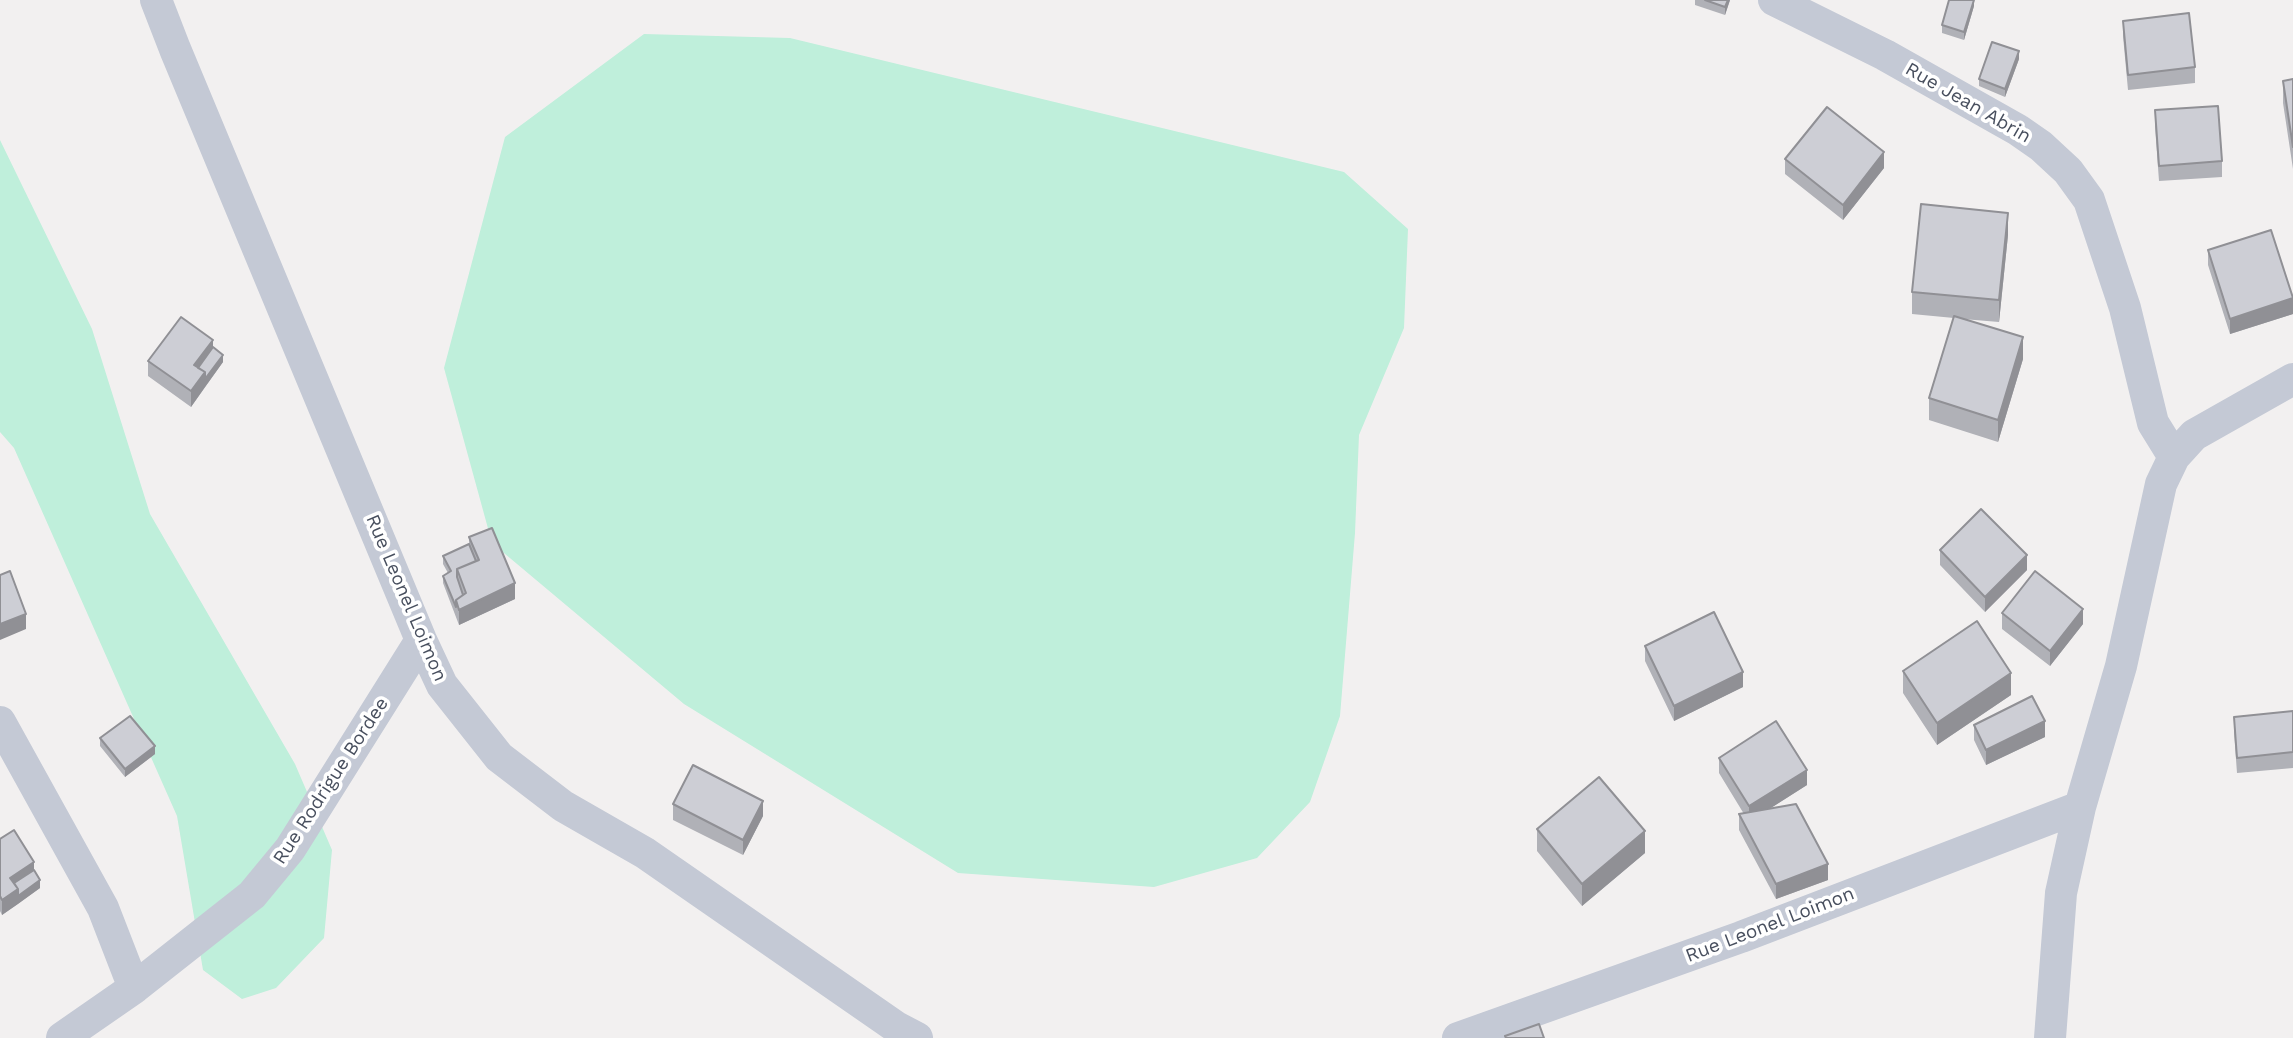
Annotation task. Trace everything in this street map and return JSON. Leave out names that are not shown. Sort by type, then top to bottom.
[{"type":"street","name":"Rue Leonel Loimon","points":[[156,0],[442,685],[499,757],[564,806],[645,853],[896,1027],[917,1038]]},
{"type":"street","name":"Rue Jean Abrin","points":[[1774,0],[1885,54],[2018,130],[2041,146],[2068,171],[2089,200],[2125,308],[2153,423],[2174,457]]},
{"type":"street","points":[[2050,1038],[2061,893],[2080,807],[2122,666],[2161,484],[2174,457],[2194,435],[2293,379]]},
{"type":"street","name":"Rue Rodrigue Bordee","points":[[62,1038],[134,988],[252,895],[290,849],[421,640]]},
{"type":"street","points":[[0,722],[103,908],[134,988]]},
{"type":"street","name":"Rue Leonel Loimon","points":[[1458,1038],[1741,937],[2080,807]]},
{"type":"green space","points":[[644,34],[790,38],[1344,172],[1408,229],[1404,328],[1359,435],[1355,533],[1340,716],[1310,802],[1257,858],[1154,887],[958,873],[684,704],[492,543],[444,368],[505,137]]},
{"type":"green space","points":[[0,140],[92,329],[150,514],[295,764],[332,850],[324,938],[276,988],[242,999],[203,970],[177,816],[14,448],[0,432]]},
{"type":"building","points":[[1705,0],[1728,0],[1725,7]]},
{"type":"building","points":[[1949,0],[1974,0],[1964,32],[1942,25]]},
{"type":"building","points":[[2189,13],[2195,67],[2128,75],[2123,21]]},
{"type":"building","points":[[1992,42],[2019,51],[2005,89],[1979,79]]},
{"type":"building","points":[[2293,79],[2293,147],[2283,81]]},
{"type":"building","points":[[2218,106],[2222,161],[2159,166],[2155,110]]},
{"type":"building","points":[[1827,107],[1884,152],[1843,205],[1785,159]]},
{"type":"building","points":[[1921,204],[2008,213],[1999,300],[1912,292]]},
{"type":"building","points":[[2271,230],[2293,298],[2230,319],[2208,250]]},
{"type":"building","points":[[1954,316],[2023,337],[1998,420],[1929,398]]},
{"type":"building","points":[[181,317],[213,340],[194,365],[205,372],[191,391],[148,361]]},
{"type":"building","points":[[213,347],[223,355],[205,379],[205,372],[198,368]]},
{"type":"building","points":[[1981,509],[2027,555],[1985,597],[1940,550]]},
{"type":"building","points":[[492,528],[515,583],[459,610],[456,600],[466,593],[457,569],[479,560],[469,537]]},
{"type":"building","points":[[469,544],[476,561],[457,569],[463,595],[456,600],[456,607],[443,576],[451,571],[443,556]]},
{"type":"building","points":[[10,571],[26,614],[0,624],[0,575]]},
{"type":"building","points":[[2035,571],[2083,609],[2050,651],[2002,613]]},
{"type":"building","points":[[1714,612],[1743,672],[1674,706],[1645,646]]},
{"type":"building","points":[[1977,621],[2011,673],[1937,723],[1903,671]]},
{"type":"building","points":[[2032,696],[2045,721],[1986,750],[1974,725]]},
{"type":"building","points":[[2293,711],[2293,752],[2237,758],[2234,717]]},
{"type":"building","points":[[130,716],[155,746],[125,769],[100,738]]},
{"type":"building","points":[[1776,721],[1807,770],[1749,806],[1719,758]]},
{"type":"building","points":[[693,765],[763,801],[743,840],[673,804]]},
{"type":"building","points":[[1599,777],[1645,831],[1582,884],[1537,829]]},
{"type":"building","points":[[1796,804],[1828,864],[1776,884],[1739,814]]},
{"type":"building","points":[[14,830],[34,862],[10,878],[18,889],[2,900],[0,839]]},
{"type":"building","points":[[34,870],[40,880],[18,896],[14,883]]},
{"type":"building","points":[[1539,1024],[1544,1038],[1505,1036]]}]
